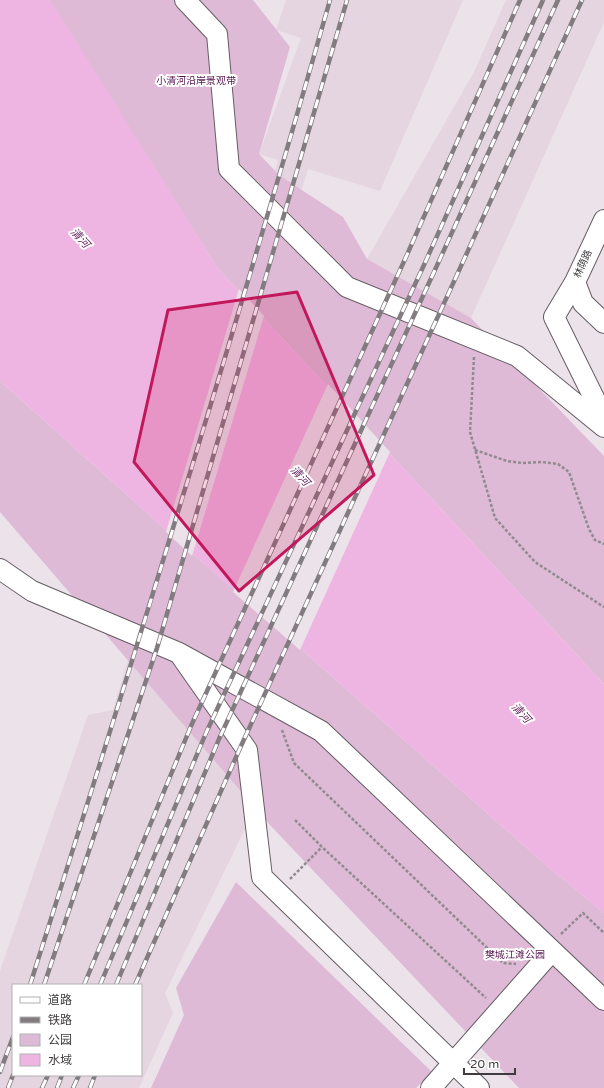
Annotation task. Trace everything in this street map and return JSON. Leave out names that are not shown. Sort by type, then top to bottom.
[{"type":"street","points":[[185,0],[217,34],[229,169],[347,287],[517,356],[604,427]]},
{"type":"street","name":"林荫路","points":[[604,220],[575,282],[582,303],[604,323]]},
{"type":"street","points":[[575,282],[554,317],[604,418]]},
{"type":"street","points":[[0,569],[32,591],[179,653],[322,731],[604,1000]]},
{"type":"street","points":[[179,653],[247,750],[262,877],[479,1088]]},
{"type":"street","points":[[431,1088],[539,966],[550,949]]},
{"type":"path","points":[[474,339],[470,432],[495,518],[535,562],[604,607]]},
{"type":"path","points":[[475,450],[507,461],[558,464],[568,472],[589,530],[595,540],[604,544]]},
{"type":"path","points":[[274,705],[294,763],[503,963],[539,966]]},
{"type":"path","points":[[295,820],[322,847],[500,1011]]},
{"type":"path","points":[[277,892],[322,847]]},
{"type":"path","points":[[550,949],[583,913],[604,933]]},
{"type":"highlighted area","points":[[297,292],[374,475],[239,591],[134,462],[168,310]]},
{"type":"shaded area","points":[[286,0],[463,0],[380,191],[308,169],[156,677],[367,259],[474,72],[506,0],[604,0],[604,22],[471,318],[450,321],[245,769],[245,829],[165,993],[173,1013],[139,1088],[0,1088],[0,971],[88,715],[113,710],[278,160],[259,154],[301,38],[276,30]]},
{"type":"green space","name":"小清河沿岸景观带","points":[[49,0],[253,0],[290,47],[259,154],[279,175],[343,217],[367,259],[471,318],[604,456],[604,684],[218,269]]},
{"type":"green space","name":"樊城江滩公园","points":[[0,381],[194,555],[546,865],[604,913],[604,1088],[519,1088],[270,825],[0,512]]},
{"type":"green space","points":[[236,882],[432,1072],[416,1088],[151,1088],[184,1015],[176,988]]},
{"type":"water","name":"清河","points":[[0,0],[49,0],[53,4],[218,269],[604,684],[604,913],[546,865],[194,555],[0,381]]},
{"type":"pier","points":[[239,289],[264,316],[192,556],[166,532]]},
{"type":"pier","points":[[328,384],[390,452],[300,650],[233,592]]},
{"type":"railway","points":[[30,984],[184,494],[330,0]]},
{"type":"railway","points":[[44,984],[157,648],[347,0]]},
{"type":"railway","points":[[84,984],[191,726],[406,257],[520,0]]},
{"type":"railway","points":[[100,984],[206,733],[424,265],[543,0]]},
{"type":"railway","points":[[116,984],[219,739],[558,0]]},
{"type":"railway","points":[[135,984],[241,746],[582,0]]},
{"type":"railway","points":[[0,1072],[12,1040]]},
{"type":"railway","points":[[8,1088],[13,1076]]},
{"type":"railway","points":[[42,1088],[48,1076]]},
{"type":"railway","points":[[57,1088],[62,1076]]},
{"type":"railway","points":[[73,1088],[79,1076]]},
{"type":"railway","points":[[90,1088],[95,1076]]}]
